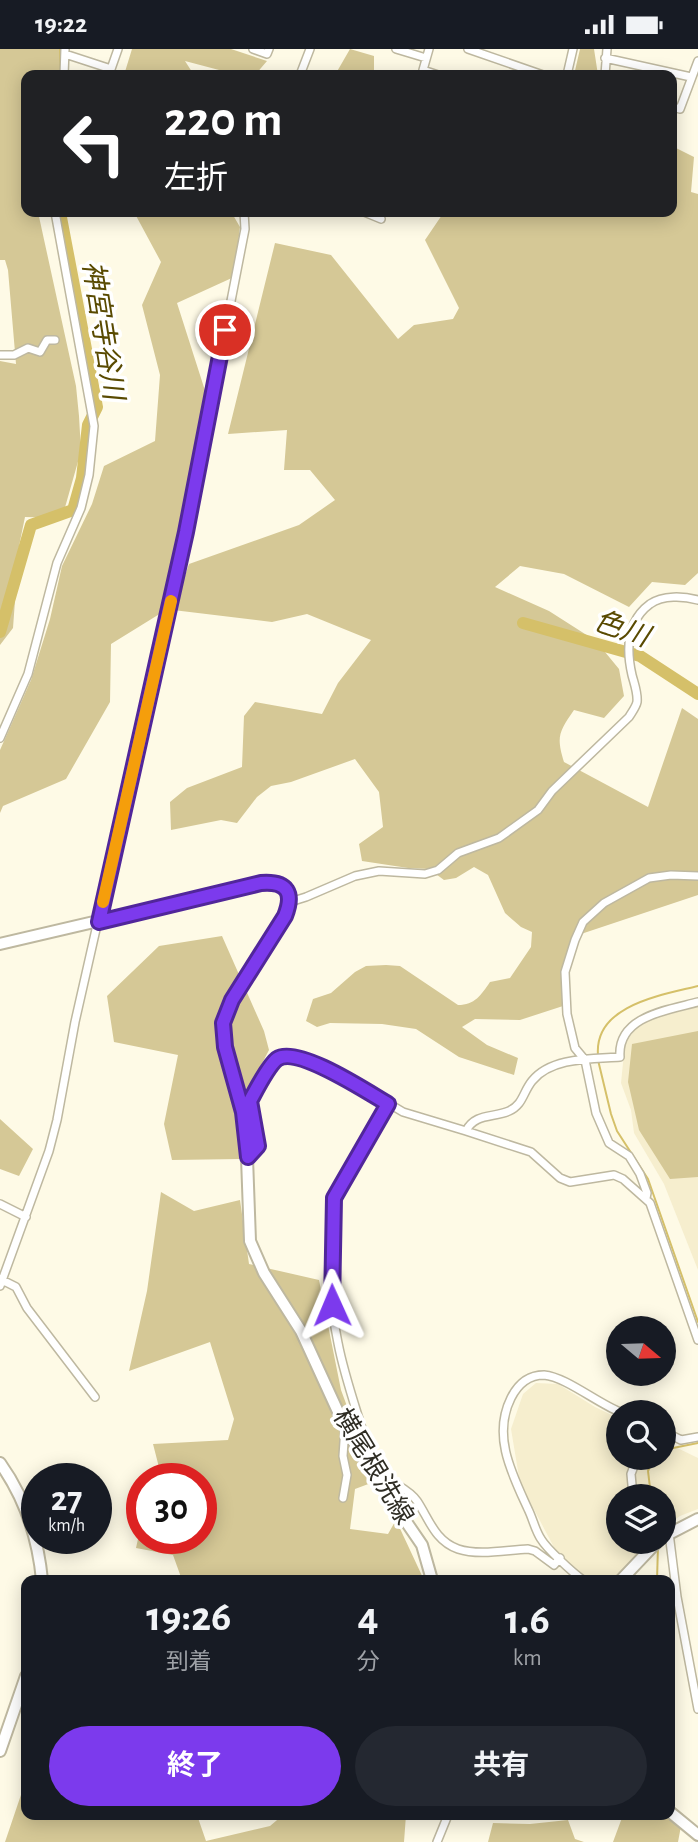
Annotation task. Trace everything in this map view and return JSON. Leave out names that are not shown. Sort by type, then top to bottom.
[{"type":"main road","points":[[0,944],[261,883],[274,882],[284,886],[290,902]]},
{"type":"main road","name":"横尾根洗線","points":[[290,902],[285,916],[232,1000],[223,1023],[225,1047],[243,1112],[248,1157],[247,1213],[250,1241],[264,1273],[301,1331],[345,1427],[422,1545],[431,1575]]},
{"type":"main road","points":[[0,1463],[22,1502],[33,1529],[41,1575]]},
{"type":"main road","points":[[676,1530],[698,1519]]},
{"type":"main road","points":[[625,1575],[643,1554]]},
{"type":"main road","points":[[0,1751],[21,1690]]},
{"type":"main road","points":[[675,1816],[698,1835]]},
{"type":"street","points":[[64,70],[65,52],[111,69],[118,49]]},
{"type":"street","points":[[253,49],[267,54],[269,49]]},
{"type":"street","points":[[302,70],[310,49]]},
{"type":"street","points":[[396,49],[426,58]]},
{"type":"street","points":[[423,70],[429,49]]},
{"type":"street","points":[[468,49],[529,70]]},
{"type":"street","points":[[568,70],[573,49]]},
{"type":"street","points":[[605,70],[607,49]]},
{"type":"street","points":[[605,58],[659,70]]},
{"type":"street","points":[[677,108],[680,109],[698,61]]},
{"type":"street","points":[[677,74],[691,77]]},
{"type":"street","points":[[0,738],[28,674],[57,563],[81,508],[89,475],[94,426],[56,217]]},
{"type":"street","points":[[95,1397],[27,1308],[16,1287],[1,1282],[52,1141],[75,1021],[186,532],[245,229],[244,217]]},
{"type":"street","points":[[377,217],[382,219]]},
{"type":"street","points":[[0,355],[14,355],[27,348],[40,352],[47,340],[55,340]]},
{"type":"street","points":[[290,902],[355,876],[379,871],[425,874],[438,870],[458,853],[499,838],[538,810],[552,791],[629,717],[636,705],[637,695],[628,646],[636,617],[653,601],[670,597],[698,600]]},
{"type":"street","points":[[646,1198],[647,1193],[640,1174],[629,1156],[609,1143],[596,1114],[585,1060],[575,1048],[567,1014],[564,980],[569,956],[583,922],[604,903],[649,878],[671,875],[698,876]]},
{"type":"street","points":[[466,1131],[474,1120],[507,1112],[517,1106],[531,1082],[541,1073],[572,1061],[620,1057],[622,1039],[637,1022],[648,1016],[698,1002]]},
{"type":"street","points":[[248,1157],[258,1146],[250,1101],[277,1059],[286,1056],[327,1067],[403,1112],[531,1152],[560,1178],[570,1182],[614,1175],[624,1179],[650,1203],[698,1340]]},
{"type":"street","points":[[388,1104],[334,1198],[332,1215],[332,1305],[336,1331],[369,1452],[370,1469],[416,1498],[437,1535],[456,1549],[478,1552],[528,1549],[554,1565],[560,1558]]},
{"type":"street","points":[[0,1205],[26,1217]]},
{"type":"street","points":[[578,1575],[542,1541],[514,1483],[502,1434],[507,1406],[522,1382],[533,1376],[546,1375],[560,1379],[606,1406]]},
{"type":"street","points":[[343,1498],[347,1475],[343,1456],[345,1427]]},
{"type":"street","points":[[676,1438],[681,1440],[698,1437]]},
{"type":"street","points":[[669,1554],[673,1575]]},
{"type":"street","points":[[675,1586],[698,1709]]},
{"type":"street","points":[[437,1842],[446,1820]]},
{"type":"shaded area","points":[[0,49],[63,49],[61,70],[21,70],[21,217],[39,217],[76,386],[81,451],[62,518],[25,517],[19,546],[13,628],[0,645],[0,361],[16,364],[8,270],[5,260],[0,260]]},
{"type":"shaded area","points":[[132,49],[231,49],[267,61],[259,70],[219,70],[185,61],[191,70],[126,70]]},
{"type":"shaded area","points":[[350,49],[374,56],[374,70],[338,70]]},
{"type":"shaded area","points":[[580,49],[594,49],[597,70],[575,70]]},
{"type":"shaded area","points":[[677,148],[694,157],[691,192],[698,194],[698,573],[685,585],[652,582],[629,607],[564,574],[520,566],[495,587],[549,611],[596,641],[619,669],[624,696],[604,718],[574,710],[565,724],[560,735],[564,762],[648,807],[682,708],[698,719],[698,895],[572,937],[561,971],[563,1006],[520,1020],[475,1019],[462,1027],[487,1045],[518,1058],[514,1075],[459,1057],[416,1029],[382,1024],[330,1023],[317,1027],[306,1021],[313,999],[331,993],[366,966],[400,966],[458,1005],[469,1003],[480,995],[490,982],[510,978],[531,947],[532,932],[521,927],[505,913],[488,875],[474,867],[456,878],[444,880],[429,869],[362,861],[359,844],[383,827],[379,792],[355,759],[291,782],[271,786],[257,797],[237,823],[221,820],[171,830],[170,802],[187,788],[242,767],[244,716],[255,702],[322,714],[338,683],[371,640],[307,614],[272,622],[173,610],[189,564],[299,525],[335,500],[310,470],[284,470],[287,430],[228,434],[275,243],[331,255],[398,339],[414,325],[453,319],[459,308],[425,240],[441,217],[677,217]]},
{"type":"shaded area","points":[[137,217],[234,217],[240,227],[234,277],[177,303],[208,400],[198,482],[175,560],[166,610],[111,644],[110,702],[66,779],[3,806],[0,813],[0,750],[31,680],[50,619],[62,566],[92,504],[104,466],[155,441],[160,375],[142,305],[161,262]]},
{"type":"shaded area","points":[[222,936],[264,1031],[269,1050],[236,1114],[240,1159],[172,1160],[164,1124],[178,1055],[114,1042],[107,996],[159,946]]},
{"type":"shaded area","points":[[698,1007],[698,1270],[664,1184],[634,1133],[631,1110],[621,1083],[625,1043],[639,1024],[648,1019]]},
{"type":"shaded area","points":[[698,1031],[698,1177],[670,1179],[639,1130],[628,1082],[632,1044]]},
{"type":"shaded area","points":[[0,1119],[33,1149],[19,1176],[0,1169]]},
{"type":"shaded area","points":[[161,1192],[194,1211],[240,1200],[249,1264],[319,1280],[341,1390],[358,1436],[359,1467],[371,1483],[355,1489],[350,1529],[388,1534],[396,1520],[422,1575],[180,1575],[173,1555],[168,1554],[217,1554],[217,1463],[158,1463],[153,1444],[228,1440],[234,1419],[210,1342],[129,1371],[147,1291]]},
{"type":"shaded area","points":[[536,1383],[558,1384],[606,1412],[606,1470],[676,1470],[676,1447],[698,1458],[698,1509],[676,1519],[676,1484],[606,1484],[606,1554],[639,1554],[619,1575],[582,1575],[557,1553],[520,1483],[511,1429],[523,1394]]},
{"type":"shaded area","points":[[21,1795],[21,1820],[199,1820],[206,1841],[270,1826],[277,1820],[406,1820],[404,1842],[5,1842]]},
{"type":"shaded area","points":[[568,1820],[575,1839],[584,1842],[488,1842],[493,1823],[530,1824]]},
{"type":"shaded area","points":[[621,1820],[670,1820],[681,1826],[678,1842],[613,1842]]},
{"type":"waterway","name":"神宮寺谷川","points":[[60,49],[60,70]]},
{"type":"waterway","name":"神宮寺谷川","points":[[0,632],[31,525],[73,510],[82,478],[88,425],[97,407],[61,217]]},
{"type":"waterway","name":"色川","points":[[523,623],[640,656],[698,694]]},
{"type":"waterway","points":[[598,1055],[600,1038],[607,1024],[618,1014],[649,999],[698,986]]},
{"type":"waterway","points":[[598,1060],[617,1131],[648,1179],[698,1322]]},
{"type":"waterway","points":[[676,1447],[698,1443]]},
{"type":"waterway","points":[[648,1470],[650,1484]]},
{"type":"waterway","points":[[657,1575],[658,1554]]},
{"type":"slow traffic","points":[[103,902],[171,601]]},
{"type":"route","points":[[225,330],[186,532],[99,922],[261,883],[274,882],[288,891],[290,902],[285,916],[232,1000],[223,1023],[225,1047],[243,1112],[248,1157],[258,1146],[250,1101],[277,1059],[286,1056],[327,1067],[388,1104],[334,1198],[332,1305]]}]
